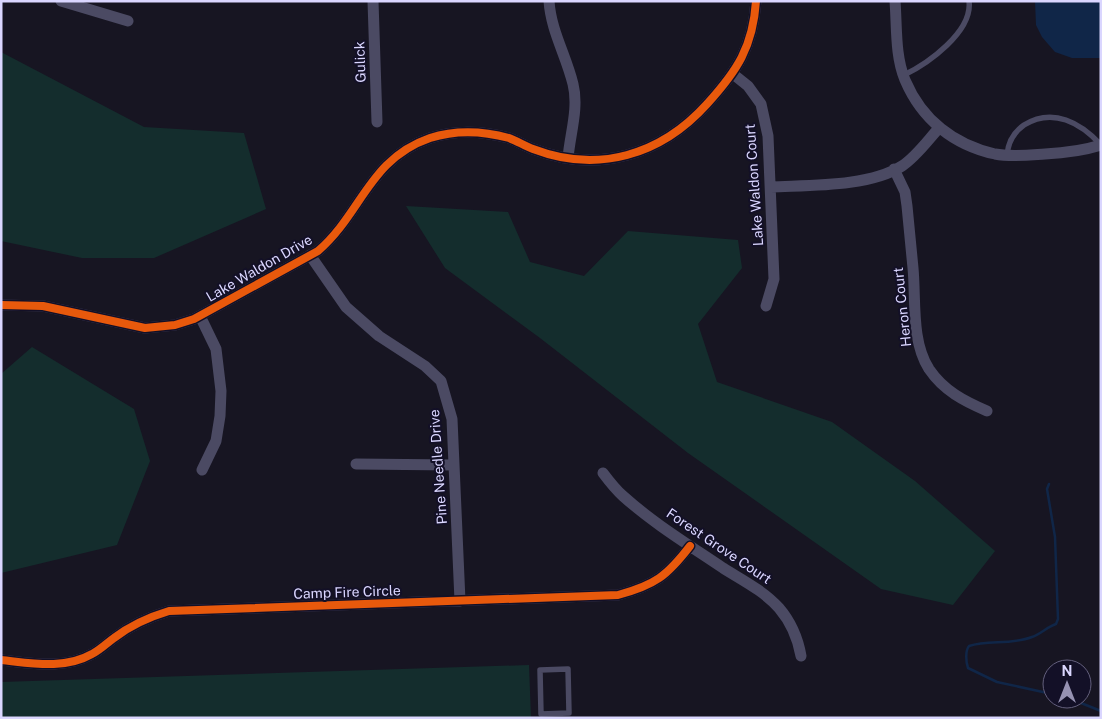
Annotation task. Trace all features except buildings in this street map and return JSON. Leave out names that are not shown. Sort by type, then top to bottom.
[{"type":"street","points":[[61,1],[128,21]]},
{"type":"street","name":"Gulick","points":[[373,1],[378,122]]},
{"type":"street","points":[[549,1],[550,17],[573,84],[575,98],[568,158]]},
{"type":"street","name":"Lake Waldon Drive","points":[[1,306],[43,306],[146,328],[175,325],[200,316],[310,255],[330,240],[371,182],[390,160],[415,144],[433,137],[454,133],[476,132],[510,138],[533,149],[568,158],[604,160],[645,150],[666,139],[694,119],[737,69],[750,40],[756,1]]},
{"type":"street","points":[[895,1],[898,50],[904,75],[919,105],[946,134],[964,144],[997,154],[1007,155],[1075,152],[1101,145]]},
{"type":"street","name":"Lake Waldon Court","points":[[733,74],[748,86],[761,104],[768,136],[774,279],[766,306]]},
{"type":"street","points":[[771,187],[855,181],[881,176],[902,166],[939,128]]},
{"type":"street","name":"Heron Court","points":[[894,169],[905,192],[918,334],[923,357],[941,383],[959,398],[987,411]]},
{"type":"street","name":"Pine Needle Drive","points":[[310,255],[346,307],[379,336],[425,366],[441,381],[452,419],[460,601]]},
{"type":"street","points":[[200,316],[216,349],[221,391],[221,408],[216,441],[202,470]]},
{"type":"street","points":[[356,464],[454,465]]},
{"type":"street","name":"Forest Grove Court","points":[[603,473],[622,495],[690,546],[764,595],[779,608],[792,626],[799,643],[801,656]]},
{"type":"street","name":"Camp Fire Circle","points":[[1,660],[46,665],[76,660],[92,654],[139,621],[169,611],[618,595],[643,588],[665,575],[690,546]]},
{"type":"lane","points":[[904,75],[919,68],[942,51],[963,25],[970,7],[969,1]]},
{"type":"lane","points":[[1007,155],[1008,146],[1018,129],[1034,119],[1046,116],[1060,118],[1076,124],[1088,132],[1101,145]]},
{"type":"lane","points":[[568,669],[569,713],[555,716],[541,714],[540,670],[568,669]]},
{"type":"green space","points":[[1,52],[144,127],[244,133],[266,209],[154,258],[82,258],[1,241]]},
{"type":"green space","points":[[406,206],[508,212],[530,262],[584,276],[628,231],[738,240],[742,268],[698,324],[717,382],[832,422],[915,481],[995,551],[953,605],[881,589],[688,453],[540,338],[445,268]]},
{"type":"green space","points":[[32,347],[134,409],[150,461],[117,545],[1,573],[1,374]]},
{"type":"green space","points":[[529,665],[531,718],[1,718],[1,682]]},
{"type":"water","points":[[1035,1],[1101,1],[1101,58],[1072,58],[1055,52],[1042,37],[1036,25]]},
{"type":"waterway","points":[[1042,692],[997,682],[968,668],[966,657],[969,646],[1024,639],[1035,636],[1056,624],[1058,619],[1055,537],[1047,489],[1049,484]]},
{"type":"waterway","points":[[1092,707],[1101,711]]},
{"type":"cycle path","points":[[1,305],[43,306],[145,328],[175,325],[194,319],[318,251],[333,236],[379,173],[393,159],[409,147],[440,135],[469,132],[489,134],[509,138],[533,149],[557,156],[581,160],[627,155],[649,147],[670,136],[689,122],[727,80],[742,57],[747,45],[756,1]]},
{"type":"cycle path","points":[[1,660],[36,664],[59,664],[81,659],[95,652],[134,625],[169,611],[618,595],[642,587],[659,578],[674,565],[690,546]]}]
